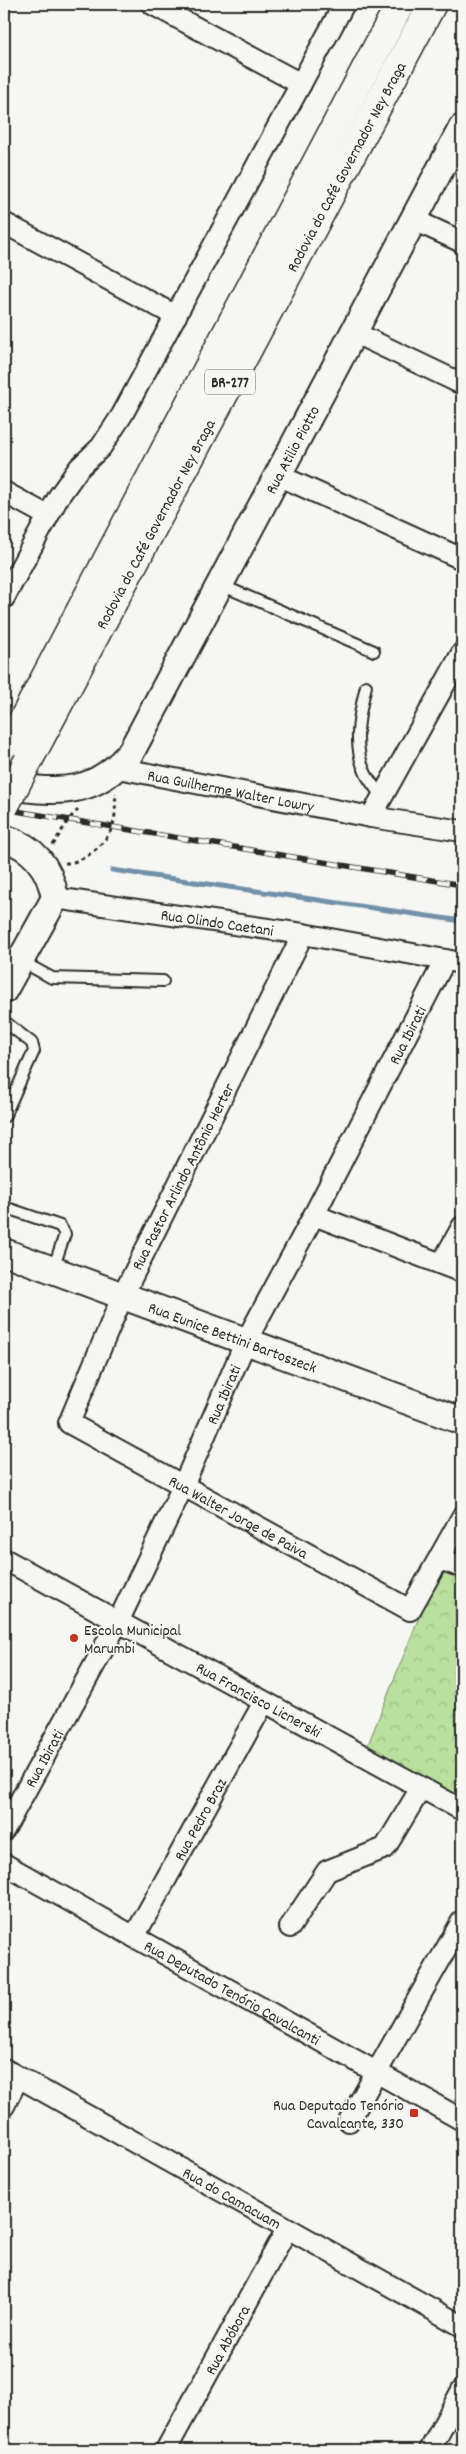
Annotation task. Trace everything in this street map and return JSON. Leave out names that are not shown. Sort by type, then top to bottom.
[{"type":"highway","name":"Rodovia do Café Governador Ney Braga","points":[[4,807],[12,758],[400,4]]},
{"type":"highway","name":"Rodovia do Café Governador Ney Braga","points":[[12,758],[432,4]]},
{"type":"street","points":[[152,4],[301,84]]},
{"type":"street","points":[[4,598],[70,479],[111,434],[344,4]]},
{"type":"street","name":"Rua Atilio Piotto","points":[[118,768],[141,736],[352,332],[462,128]]},
{"type":"street","points":[[412,219],[462,242]]},
{"type":"street","points":[[4,223],[176,316]]},
{"type":"street","points":[[352,332],[462,384]]},
{"type":"street","points":[[278,475],[462,559]]},
{"type":"street","points":[[4,492],[48,516]]},
{"type":"street","points":[[371,817],[462,653]]},
{"type":"street","points":[[4,786],[63,791],[82,788],[118,768]]},
{"type":"street","name":"Rua Guilherme Walter Lowry","points":[[118,768],[371,817],[462,831]]},
{"type":"street","points":[[4,838],[19,843],[32,852],[42,863],[53,883],[55,898],[4,990]]},
{"type":"street","name":"Rua Olindo Caetani","points":[[55,898],[303,934],[454,962]]},
{"type":"street","name":"Rua Pastor Arlindo Antônio Herter","points":[[69,1423],[122,1296],[303,934]]},
{"type":"street","name":"Rua Ibirati","points":[[4,1830],[118,1622],[183,1486],[246,1341],[454,962]]},
{"type":"street","points":[[314,1215],[462,1272]]},
{"type":"street","points":[[442,1263],[462,1227]]},
{"type":"street","name":"Rua Eunice Bettini Bartoszeck","points":[[4,1252],[462,1421]]},
{"type":"street","name":"Rua Walter Jorge de Paiva","points":[[69,1423],[410,1610],[440,1559]]},
{"type":"street","points":[[462,1517],[440,1559],[462,1567]]},
{"type":"street","name":"Rua Francisco Licnerski","points":[[4,1560],[462,1810]]},
{"type":"street","name":"Rua Pedro Braz","points":[[134,1937],[264,1702]]},
{"type":"street","points":[[290,1927],[327,1871],[385,1848],[421,1788]]},
{"type":"street","name":"Rua Deputado Tenório Cavalcanti","points":[[4,1864],[462,2120]]},
{"type":"street","points":[[349,2121],[462,1921]]},
{"type":"street","points":[[4,2106],[11,2074]]},
{"type":"street","name":"Rua do Camacuam","points":[[11,2074],[462,2326]]},
{"type":"street","name":"Rua Abóbora","points":[[166,2450],[287,2229]]},
{"type":"street","points":[[430,2450],[462,2390]]},
{"type":"lane","points":[[220,585],[374,651]]},
{"type":"lane","points":[[366,686],[358,718],[359,752],[366,775],[382,796]]},
{"type":"lane","points":[[19,960],[52,978],[163,982]]},
{"type":"lane","points":[[4,1021],[32,1043],[34,1051],[4,1118]]},
{"type":"lane","points":[[4,1207],[60,1226],[65,1234],[52,1270]]},
{"type":"path","points":[[42,863],[70,863],[94,852],[113,826],[118,768]]},
{"type":"path","points":[[42,863],[69,819],[81,806]]},
{"type":"green space","points":[[442,1568],[462,1575],[462,1803],[365,1752],[419,1617]]},
{"type":"waterway","points":[[112,870],[462,921]]},
{"type":"railway","points":[[4,809],[462,885]]},
{"type":"place","name":"Escola Municipal Marumbi","points":[[74,1638]]},
{"type":"place","name":"Rua Deputado Tenório Cavalcante, 330","points":[[414,2113]]}]
